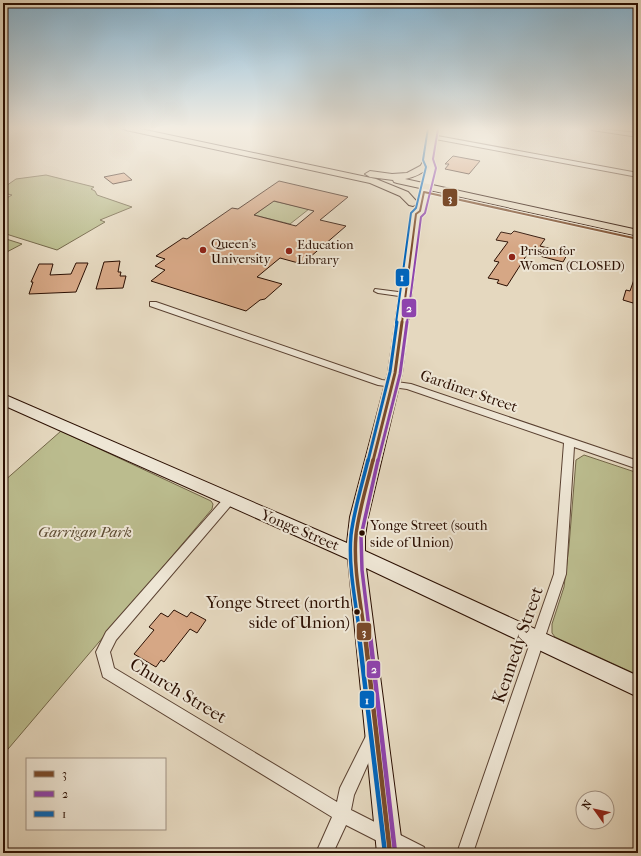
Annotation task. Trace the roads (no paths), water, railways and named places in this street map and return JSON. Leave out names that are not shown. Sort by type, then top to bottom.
[{"type":"main road","points":[[325,168],[638,233]]},
{"type":"main road","points":[[372,178],[409,175],[413,174],[420,168]]},
{"type":"main road","points":[[372,178],[404,194],[414,209],[420,211],[421,188],[431,168]]},
{"type":"main road","points":[[421,188],[638,239]]},
{"type":"main road","points":[[389,845],[356,570],[356,536],[359,517],[393,384],[406,295],[414,209]]},
{"type":"main road","name":"Yonge Street","points":[[5,402],[356,555],[638,687]]},
{"type":"street","points":[[600,168],[638,175]]},
{"type":"street","points":[[378,290],[406,295]]},
{"type":"street","name":"Gardiner Street","points":[[152,304],[381,383],[408,386],[638,465]]},
{"type":"street","name":"Kennedy Street","points":[[465,853],[539,640],[560,574],[569,442]]},
{"type":"street","name":"Church Street","points":[[229,500],[111,636],[103,652],[108,672],[342,814],[389,845],[418,853]]},
{"type":"street","points":[[324,853],[342,814],[346,794],[375,733]]},
{"type":"place","name":"Queen's University","points":[[203,250]]},
{"type":"place","name":"Education Library","points":[[289,251]]},
{"type":"place","name":"Prison for Women (CLOSED)","points":[[512,257]]},
{"type":"place","name":"Yonge Street (south side of Union)","points":[[362,533]]},
{"type":"place","name":"Yonge Street (north side of Union)","points":[[357,612]]},
{"type":"park label","name":"Garrigan Park","points":[[85,532]]}]
